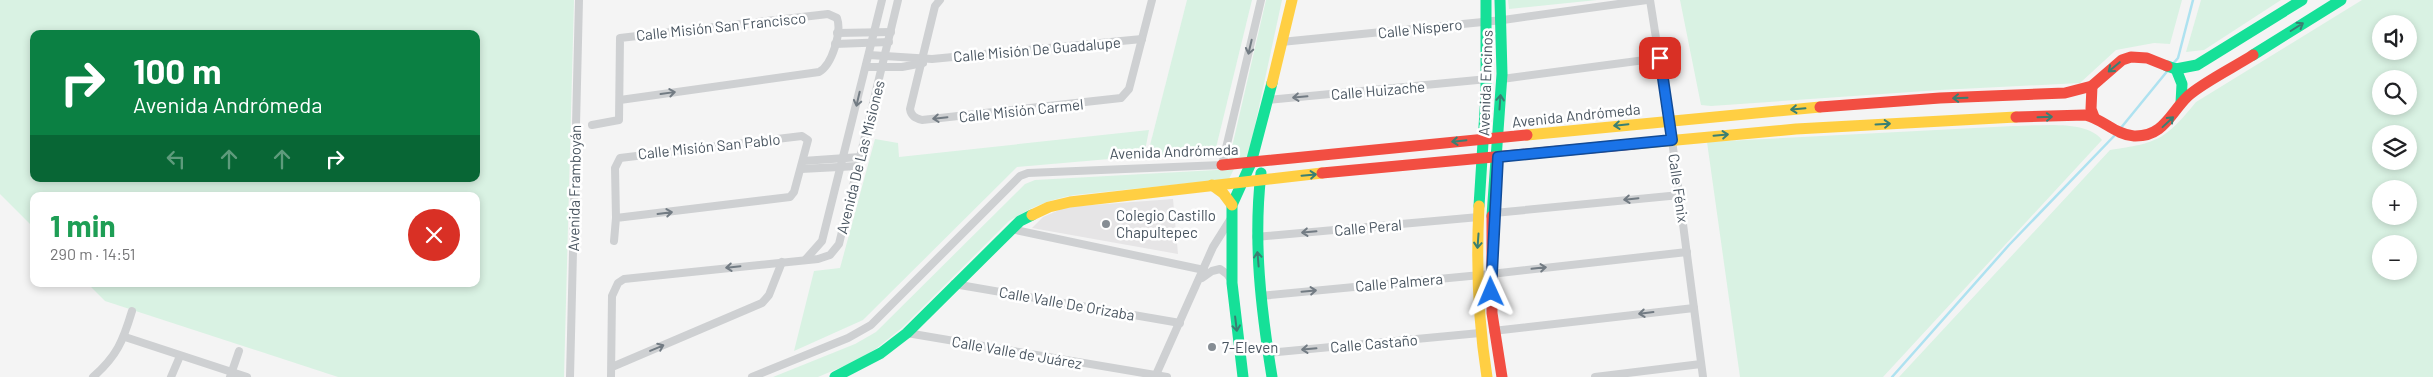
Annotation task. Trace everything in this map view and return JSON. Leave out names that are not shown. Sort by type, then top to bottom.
[{"type":"street","name":"Avenida Framboyán","points":[[570,377],[579,0]]},
{"type":"street","name":"Avenida De Las Misiones","points":[[806,259],[822,241],[842,167],[882,0]]},
{"type":"street","name":"Avenida De Las Misiones","points":[[806,259],[825,257],[835,251],[839,244],[898,0]]},
{"type":"street","points":[[1142,39],[1152,0]]},
{"type":"street","points":[[1222,165],[1262,0]]},
{"type":"street","points":[[1243,377],[1232,282],[1230,220],[1232,205],[1251,163],[1261,132],[1292,0]]},
{"type":"street","name":"Avenida Encinos","points":[[1486,0],[1488,79],[1475,275],[1480,333],[1487,377]]},
{"type":"street","name":"Avenida Encinos","points":[[1500,0],[1503,20],[1502,79],[1490,274],[1493,331],[1502,377]]},
{"type":"street","name":"Calle Níspero","points":[[1281,42],[1503,20],[1649,0]]},
{"type":"street","name":"Calle Fénix","points":[[1649,0],[1660,58],[1680,194],[1703,377]]},
{"type":"street","points":[[2094,117],[2091,109],[2092,86],[2122,60],[2132,57],[2159,62],[2176,69],[2197,65],[2302,0]]},
{"type":"street","points":[[835,377],[850,374],[907,333],[954,284],[1020,221],[1049,207],[1070,202],[1260,179],[1796,129],[1958,119],[2085,115],[2094,117],[2123,134],[2136,136],[2152,133],[2165,126],[2188,96],[2341,0]]},
{"type":"street","points":[[921,62],[938,1]]},
{"type":"street","name":"Calle Misión San Francisco","points":[[592,125],[619,120],[618,43],[622,37],[828,14],[837,18],[837,33]]},
{"type":"street","points":[[620,100],[819,72],[826,67],[837,33],[891,32]]},
{"type":"street","name":"Calle Misión De Guadalupe","points":[[866,67],[883,67],[932,59],[1142,39]]},
{"type":"street","name":"Calle Misión Carmel","points":[[921,62],[910,108],[911,114],[915,118],[922,120],[1114,100],[1126,94],[1142,39]]},
{"type":"street","points":[[835,44],[889,42]]},
{"type":"street","name":"Calle Misión De Guadalupe","points":[[869,55],[921,62]]},
{"type":"street","points":[[1502,79],[1660,58]]},
{"type":"street","points":[[2176,69],[2182,84],[2181,103]]},
{"type":"street","name":"Calle Huizache","points":[[1268,100],[1488,79]]},
{"type":"street","name":"Avenida Andrómeda","points":[[752,377],[848,338],[871,325],[1020,176],[1028,173],[1251,163],[1669,120],[1930,99],[2065,93],[2092,86]]},
{"type":"street","points":[[1261,132],[1263,161],[1257,200],[1256,237],[1260,296],[1272,377]]},
{"type":"street","name":"Calle Misión San Pablo","points":[[614,241],[616,218],[614,168],[620,158],[802,136],[805,137],[808,144],[794,192],[785,198],[616,218]]},
{"type":"street","points":[[803,161],[860,157]]},
{"type":"street","points":[[801,170],[858,166]]},
{"type":"street","points":[[1212,186],[1223,193],[1232,205]]},
{"type":"street","points":[[1494,213],[1680,194]]},
{"type":"street","name":"Calle Peral","points":[[1256,237],[1479,216]]},
{"type":"street","points":[[1155,376],[1214,247],[1230,220]]},
{"type":"street","points":[[1011,229],[1204,270]]},
{"type":"street","name":"Calle Palmera","points":[[1260,296],[1490,274],[1687,252]]},
{"type":"street","points":[[611,377],[612,296],[618,283],[624,279],[806,259]]},
{"type":"street","points":[[612,367],[762,303],[770,296],[782,262]]},
{"type":"street","points":[[1200,279],[1212,271],[1220,269],[1228,274],[1232,282]]},
{"type":"street","name":"Calle Valle De Orizaba","points":[[954,284],[1180,323]]},
{"type":"street","points":[[1493,331],[1694,308]]},
{"type":"street","points":[[93,377],[116,354],[125,337],[132,311]]},
{"type":"street","name":"Calle Valle de Juárez","points":[[907,333],[1167,377]]},
{"type":"street","name":"Calle Castaño","points":[[1268,353],[1480,333]]},
{"type":"street","points":[[125,337],[231,374],[247,377]]},
{"type":"street","points":[[231,374],[239,351]]},
{"type":"street","points":[[171,377],[180,356]]},
{"type":"street","points":[[1595,377],[1701,364]]},
{"type":"shaded area","name":"Colegio Castillo Chapultepec","points":[[1173,199],[1178,254],[1032,228],[1043,217],[1066,207]]},
{"type":"green space","points":[[0,0],[574,0],[564,377],[338,377],[105,301],[91,287],[480,287],[480,192],[30,192],[30,224],[0,194]]},
{"type":"green space","points":[[1187,0],[1252,0],[1214,156],[1147,157]]},
{"type":"green space","points":[[1266,0],[1282,0],[1248,158],[1229,160]]},
{"type":"green space","points":[[1508,0],[1597,0],[1509,9]]},
{"type":"green space","points":[[1680,0],[2182,0],[2170,44],[2154,43],[2116,50],[2080,83],[1940,90],[1711,106],[1701,105]]},
{"type":"green space","points":[[2201,0],[2281,0],[2204,50],[2186,52]]},
{"type":"green space","points":[[2362,0],[2433,0],[2433,377],[1899,377],[2110,150],[2150,142],[2159,138],[2176,125],[2196,102]]},
{"type":"green space","points":[[2013,126],[2074,126],[2095,133],[2102,140],[1883,377],[1740,377],[1707,142]]},
{"type":"green space","points":[[1149,130],[1144,156],[1017,167],[863,320],[794,351],[814,271],[840,268],[875,139],[898,143],[899,157]]},
{"type":"green space","points":[[1234,169],[1229,179],[1075,195],[1057,199],[1033,208],[1009,221],[903,327],[877,348],[856,361],[818,377],[773,377],[855,344],[876,332],[1025,184],[1035,180]]},
{"type":"waterway","points":[[2172,65],[2178,58],[2193,0]]},
{"type":"waterway","points":[[2120,129],[2169,69]]},
{"type":"waterway","points":[[1892,377],[2009,245],[2117,133]]},
{"type":"traffic: fast","points":[[1479,206],[1486,95],[1486,0]]},
{"type":"traffic: fast","points":[[1492,216],[1502,74],[1500,0]]},
{"type":"traffic: fast","points":[[2167,66],[2176,69],[2197,65],[2302,0]]},
{"type":"traffic: fast","points":[[2253,55],[2341,0]]},
{"type":"traffic: fast","points":[[2176,69],[2182,84],[2181,103]]},
{"type":"traffic: fast","points":[[1243,377],[1232,283],[1232,205],[1251,163],[1272,83]]},
{"type":"traffic: fast","points":[[1261,173],[1258,224],[1259,275],[1272,377]]},
{"type":"traffic: fast","points":[[835,377],[881,353],[907,333],[1020,221],[1032,215]]},
{"type":"traffic: slow","points":[[1272,83],[1292,0]]},
{"type":"traffic: slow","points":[[1527,135],[1820,107]]},
{"type":"traffic: slow","points":[[1634,144],[1796,129],[2016,117]]},
{"type":"traffic: slow","points":[[1032,215],[1049,207],[1070,202],[1322,173]]},
{"type":"traffic: slow","points":[[1212,185],[1223,193],[1232,205]]},
{"type":"traffic: slow","points":[[1479,206],[1478,292],[1487,377]]},
{"type":"traffic: jam","points":[[2016,117],[2085,115],[2127,135],[2134,136],[2153,133],[2166,123],[2194,91],[2253,55]]},
{"type":"traffic: jam","points":[[1820,107],[1940,98],[2065,93],[2092,86],[2122,60],[2131,57],[2147,58],[2167,66]]},
{"type":"traffic: jam","points":[[2092,86],[2091,109],[2094,117]]},
{"type":"traffic: jam","points":[[1222,165],[1527,135]]},
{"type":"traffic: jam","points":[[1322,173],[1634,144]]},
{"type":"traffic: jam","points":[[1492,216],[1492,313],[1502,377]]},
{"type":"place","name":"Colegio Castillo Chapultepec","points":[[1106,224]]},
{"type":"place","name":"7-Eleven","points":[[1212,347]]},
{"type":"route","points":[[1491,292],[1490,274],[1498,157],[1672,140],[1660,58]]}]
